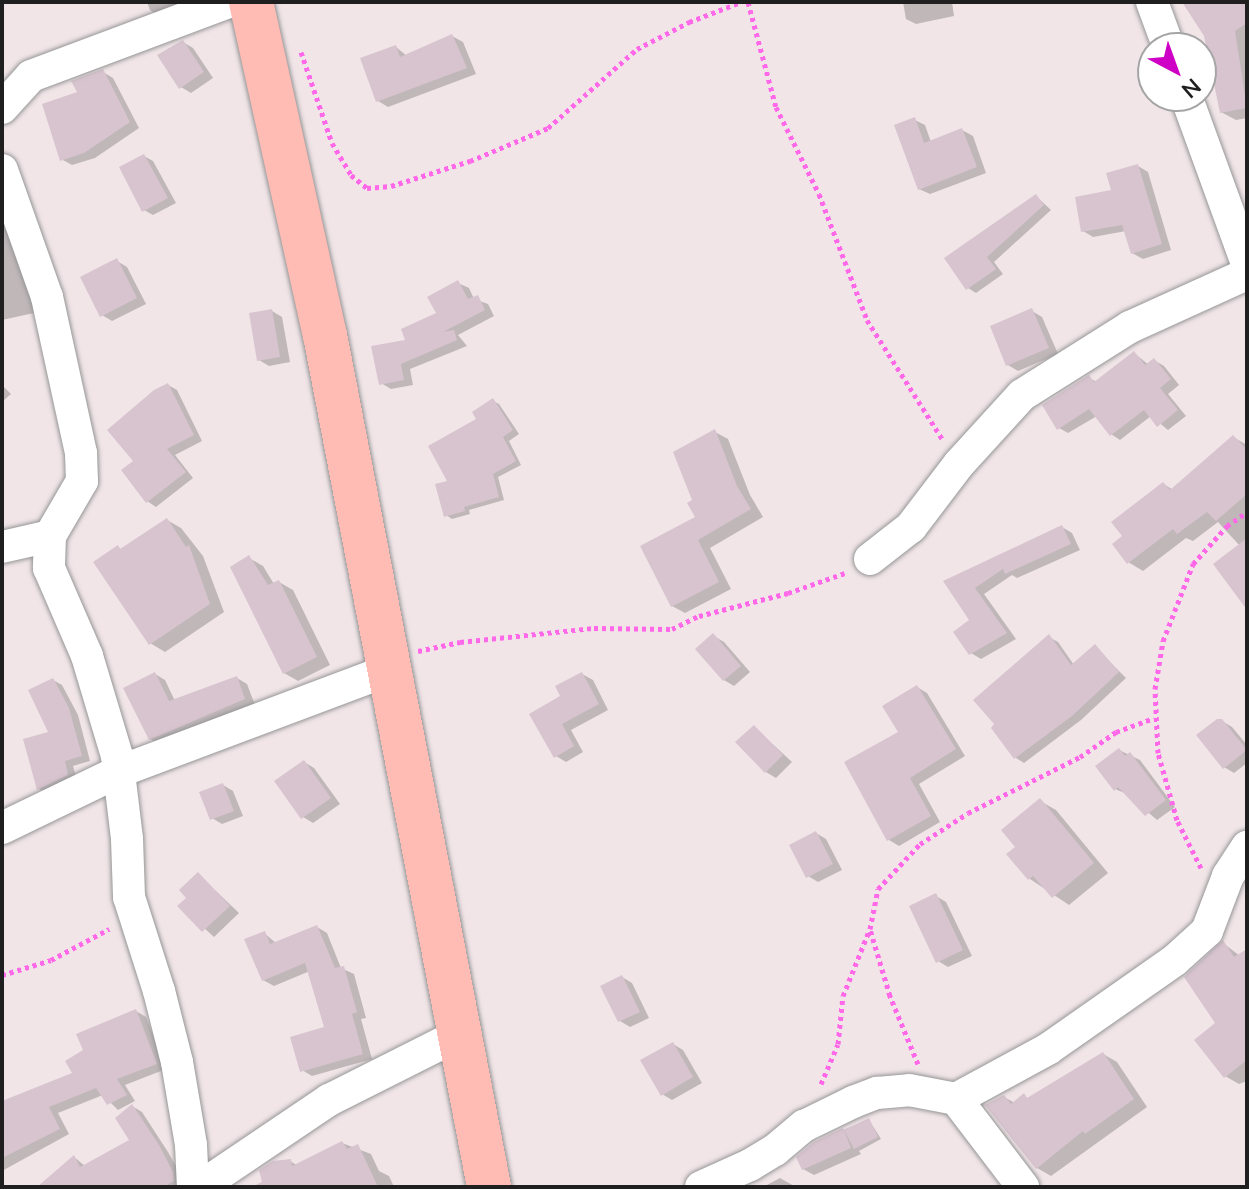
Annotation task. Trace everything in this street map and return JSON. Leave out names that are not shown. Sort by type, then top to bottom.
[{"type":"main road","points":[[251,2],[325,335],[489,1187]]},
{"type":"street","points":[[2,108],[17,73],[229,2]]},
{"type":"street","points":[[1152,2],[1163,32]]},
{"type":"street","points":[[1192,112],[1247,264]]},
{"type":"street","points":[[2,170],[47,297],[81,453],[82,481],[50,536],[49,568],[87,656],[117,756],[127,839],[129,897],[159,991],[177,1062],[191,1145],[193,1187]]},
{"type":"street","points":[[870,559],[911,527],[959,464],[1008,410],[1038,383],[1130,327],[1247,274]]},
{"type":"street","points":[[2,547],[50,536]]},
{"type":"street","points":[[2,828],[118,772],[388,664]]},
{"type":"street","points":[[701,1187],[775,1150],[804,1126],[877,1093],[909,1090],[944,1096],[1048,1049],[1175,960],[1207,931],[1228,876],[1247,847]]},
{"type":"street","points":[[200,1187],[329,1100],[460,1034]]},
{"type":"street","points":[[944,1096],[1023,1187]]},
{"type":"path","points":[[301,50],[332,143],[351,175],[367,188],[391,186],[470,161],[548,128],[637,49],[689,22],[741,2]]},
{"type":"path","points":[[748,2],[776,107],[819,194],[867,320],[959,464]]},
{"type":"path","points":[[1221,899],[1177,820],[1158,753],[1155,689],[1163,641],[1193,564],[1227,526],[1247,512]]},
{"type":"path","points":[[388,664],[510,635],[594,628],[672,629],[699,616],[821,583],[870,559]]},
{"type":"path","points":[[804,1126],[835,1052],[843,996],[870,929],[878,889],[920,844],[968,813],[1080,757],[1116,732],[1154,718]]},
{"type":"path","points":[[2,975],[51,960],[134,915]]},
{"type":"path","points":[[870,929],[890,996],[944,1096]]},
{"type":"building","points":[[1182,2],[1247,2],[1247,23],[1235,31],[1247,108],[1220,113],[1217,99],[1217,32],[1201,32]]},
{"type":"building","points":[[452,34],[467,68],[376,102],[360,58],[396,45],[400,57]]},
{"type":"building","points":[[183,40],[204,72],[179,89],[157,55]]},
{"type":"building","points":[[103,69],[130,122],[84,153],[60,161],[42,104],[77,92],[71,81]]},
{"type":"building","points":[[915,117],[924,143],[962,128],[977,167],[918,190],[894,125]]},
{"type":"building","points":[[144,154],[168,198],[142,212],[119,167]]},
{"type":"building","points":[[1138,164],[1162,244],[1131,254],[1122,225],[1081,232],[1075,197],[1111,190],[1106,173]]},
{"type":"building","points":[[1036,194],[1044,205],[987,257],[996,269],[966,290],[944,258]]},
{"type":"building","points":[[117,258],[137,298],[100,317],[80,277]]},
{"type":"building","points":[[458,280],[468,299],[478,295],[485,310],[443,332],[454,330],[457,340],[401,364],[404,380],[379,385],[371,346],[405,340],[401,329],[436,313],[427,297]]},
{"type":"building","points":[[1032,308],[1049,348],[1006,366],[990,326]]},
{"type":"building","points":[[272,309],[280,357],[257,361],[249,313]]},
{"type":"building","points":[[1134,351],[1145,365],[1154,358],[1171,379],[1160,388],[1178,410],[1157,427],[1144,410],[1110,436],[1089,409],[1057,430],[1042,405],[1089,375],[1094,382]]},
{"type":"building","points":[[168,383],[194,435],[167,449],[186,472],[146,503],[121,470],[133,461],[107,430],[154,390]]},
{"type":"building","points":[[493,398],[513,430],[503,437],[516,461],[493,474],[499,497],[464,507],[465,511],[444,517],[435,484],[447,481],[428,446],[476,419],[472,412]]},
{"type":"building","points":[[715,429],[737,486],[751,509],[698,540],[719,582],[671,607],[640,546],[695,517],[687,503],[692,500],[673,452]]},
{"type":"building","points":[[1233,435],[1247,450],[1247,494],[1216,521],[1207,512],[1177,534],[1173,529],[1127,564],[1112,544],[1122,536],[1111,522],[1163,482],[1170,490]]},
{"type":"building","points":[[167,518],[186,547],[189,545],[210,604],[149,645],[93,562],[118,545],[120,549]]},
{"type":"building","points":[[1062,525],[1071,544],[1005,574],[1003,569],[975,588],[1007,633],[969,655],[953,632],[969,620],[943,581]]},
{"type":"building","points":[[1247,538],[1247,610],[1213,564]]},
{"type":"building","points":[[249,555],[268,585],[279,580],[317,657],[283,674],[230,567]]},
{"type":"building","points":[[713,633],[741,666],[723,681],[695,649]]},
{"type":"building","points":[[1049,634],[1071,665],[1095,644],[1119,672],[1072,716],[1014,759],[991,728],[994,724],[973,700]]},
{"type":"building","points":[[155,672],[169,701],[237,676],[245,699],[149,740],[123,688]]},
{"type":"building","points":[[582,672],[599,704],[562,724],[574,746],[554,758],[529,714],[560,696],[555,686]]},
{"type":"building","points":[[53,678],[69,708],[82,756],[65,761],[68,775],[37,790],[23,739],[48,732],[28,690]]},
{"type":"building","points":[[917,685],[956,749],[910,778],[931,816],[887,841],[844,762],[898,732],[882,706]]},
{"type":"building","points":[[1217,719],[1222,719],[1247,750],[1223,769],[1196,735]]},
{"type":"building","points":[[754,725],[783,755],[765,773],[735,742]]},
{"type":"building","points":[[1119,748],[1125,756],[1130,752],[1166,800],[1145,816],[1118,787],[1114,791],[1095,766]]},
{"type":"building","points":[[304,760],[331,798],[301,819],[274,781]]},
{"type":"building","points":[[223,783],[234,811],[210,820],[199,792]]},
{"type":"building","points":[[1040,798],[1094,863],[1052,898],[1033,876],[1028,880],[1006,854],[1015,847],[1001,830]]},
{"type":"building","points":[[816,831],[833,864],[806,878],[789,845]]},
{"type":"building","points":[[198,872],[230,906],[202,932],[177,906],[186,898],[179,890]]},
{"type":"building","points":[[936,893],[963,950],[936,963],[909,906]]},
{"type":"building","points":[[317,925],[335,968],[344,966],[357,1012],[352,1014],[363,1054],[300,1072],[290,1037],[324,1027],[305,963],[262,981],[244,939],[265,931],[270,944]]},
{"type":"building","points":[[1223,940],[1234,957],[1247,949],[1247,1060],[1224,1078],[1194,1040],[1215,1023],[1184,977]]},
{"type":"building","points":[[622,975],[640,1012],[618,1022],[600,986]]},
{"type":"building","points":[[136,1009],[157,1064],[117,1079],[127,1095],[107,1105],[96,1088],[49,1107],[60,1129],[2,1158],[2,1101],[72,1073],[65,1061],[83,1050],[76,1034]]},
{"type":"building","points":[[673,1042],[693,1077],[661,1096],[640,1060]]},
{"type":"building","points":[[1103,1052],[1134,1099],[1085,1134],[1083,1131],[1036,1169],[985,1105],[1004,1095],[1011,1104],[1024,1093],[1027,1098]]},
{"type":"building","points":[[132,1104],[159,1145],[173,1172],[174,1181],[163,1187],[37,1187],[74,1155],[80,1167],[129,1140],[115,1118]]},
{"type":"building","points":[[869,1118],[878,1137],[854,1149],[844,1130]]},
{"type":"building","points":[[843,1128],[851,1148],[802,1170],[796,1157],[814,1142]]},
{"type":"building","points":[[342,1141],[347,1149],[358,1144],[378,1187],[251,1187],[262,1182],[259,1170],[273,1161],[291,1159],[292,1166]]}]
